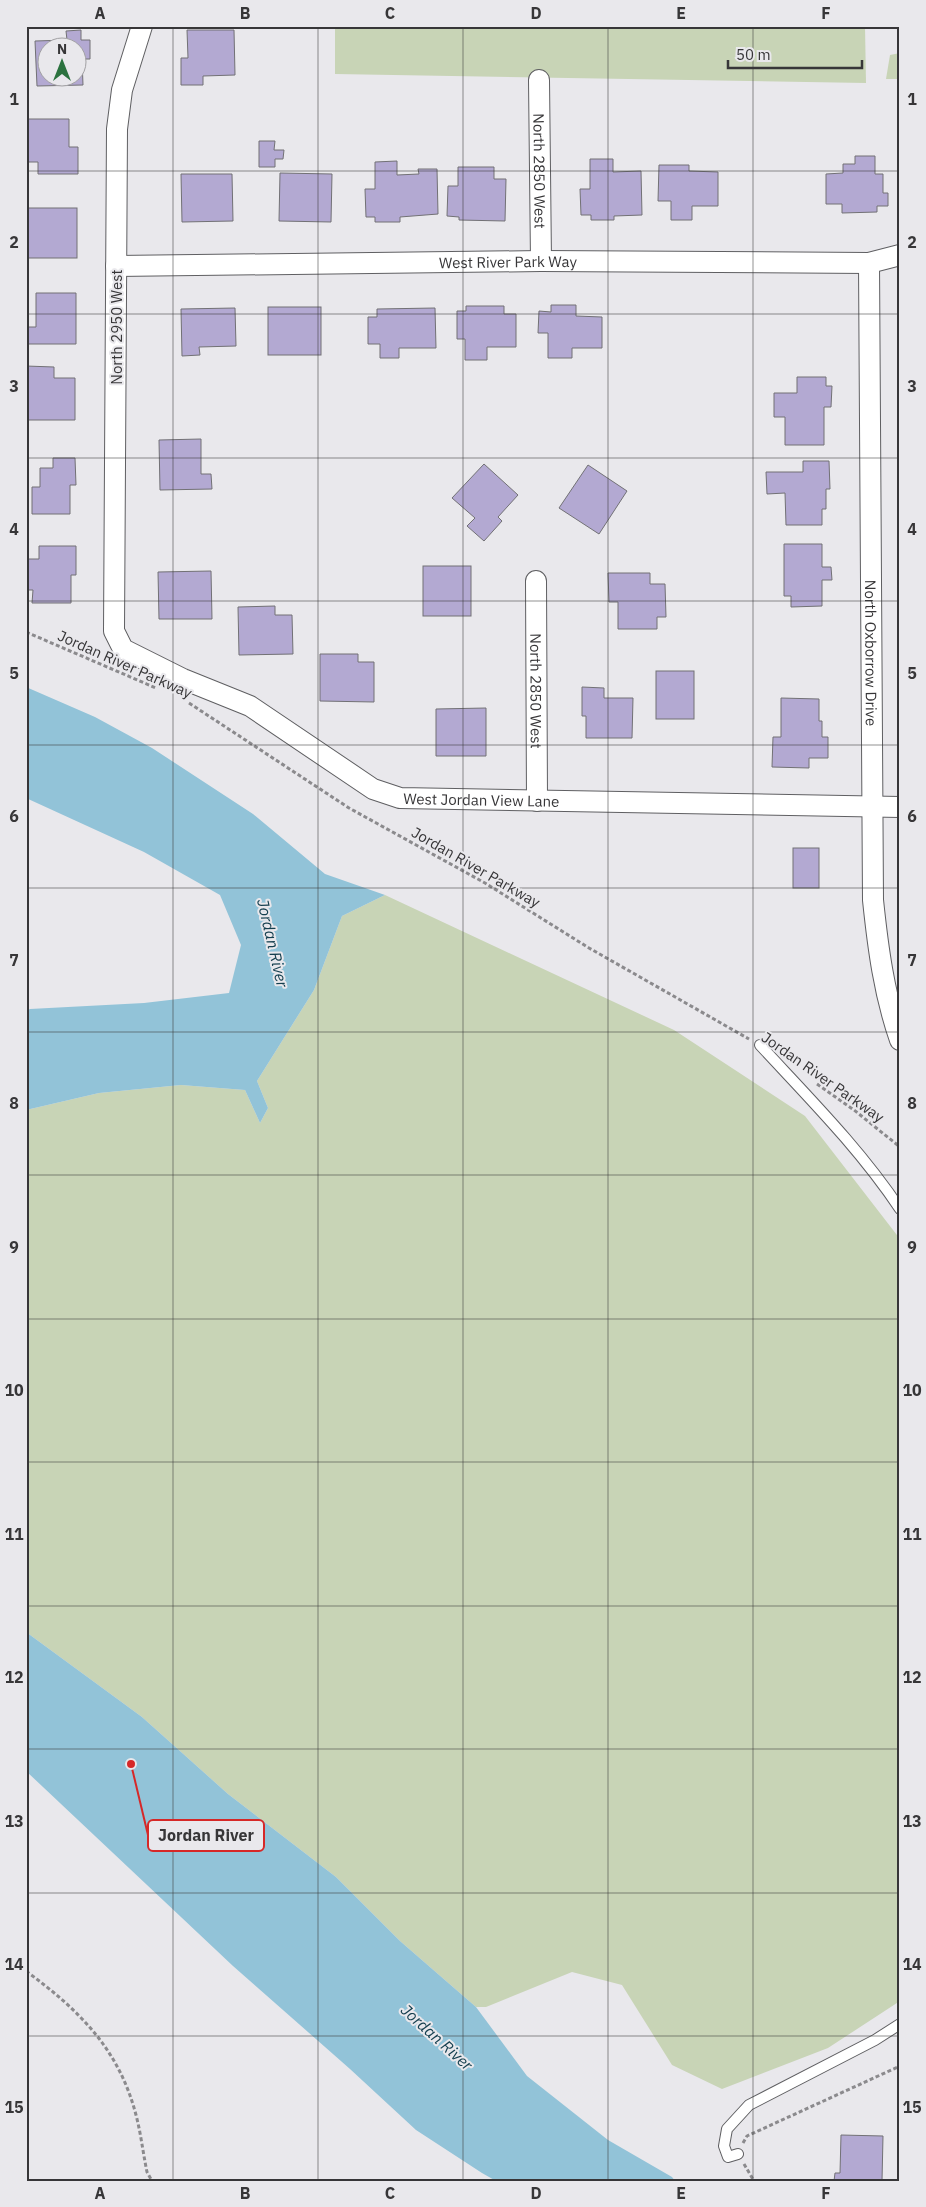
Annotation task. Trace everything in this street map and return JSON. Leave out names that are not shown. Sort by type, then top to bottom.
[{"type":"street","name":"North 2950 West","points":[[114,631],[117,129],[122,90],[142,26]]},
{"type":"street","name":"North 2850 West","points":[[539,80],[541,262]]},
{"type":"street","name":"West River Park Way","points":[[116,266],[541,262],[870,263],[900,255]]},
{"type":"street","name":"North Oxborrow Drive","points":[[870,263],[873,900],[879,956],[889,1009],[900,1040]]},
{"type":"street","name":"North 2850 West","points":[[536,581],[537,800]]},
{"type":"street","name":"West Jordan View Lane","points":[[114,631],[123,649],[183,679],[250,706],[373,789],[400,798],[900,807]]},
{"type":"lane","points":[[760,1045],[844,1135],[881,1180],[900,1209]]},
{"type":"lane","points":[[738,2154],[728,2156],[724,2146],[727,2129],[749,2105],[875,2040],[900,2024]]},
{"type":"path","name":"Jordan River Parkway","points":[[26,632],[159,690]]},
{"type":"path","name":"Jordan River Parkway","points":[[186,701],[348,808],[485,882],[588,948],[760,1045]]},
{"type":"path","name":"Jordan River Parkway","points":[[815,1083],[854,1110],[900,1147]]},
{"type":"path","points":[[26,1971],[69,2004],[86,2020],[101,2041],[128,2090],[136,2115],[148,2172],[152,2181]]},
{"type":"path","points":[[754,2181],[738,2154],[747,2136],[900,2066]]},
{"type":"green space","points":[[335,26],[865,26],[866,83],[335,74]]},
{"type":"green space","points":[[900,53],[900,79],[886,79],[890,55]]},
{"type":"green space","points":[[385,895],[674,1030],[805,1116],[900,1239],[900,2001],[828,2048],[722,2089],[672,2065],[622,1985],[572,1972],[486,2007],[476,2007],[400,1941],[336,1877],[228,1794],[142,1717],[26,1632],[26,1110],[99,1093],[181,1085],[245,1090],[260,1123],[268,1108],[257,1081],[314,990],[342,916]]},
{"type":"water","points":[[26,687],[95,717],[152,748],[253,814],[325,874],[385,895],[342,916],[314,990],[257,1081],[268,1108],[260,1123],[245,1090],[181,1085],[99,1093],[26,1110],[26,1011],[30,1009],[144,1003],[229,993],[241,945],[220,895],[144,852],[26,798]]},
{"type":"water","points":[[26,1632],[142,1717],[228,1794],[336,1877],[400,1941],[476,2007],[527,2076],[608,2140],[672,2177],[675,2181],[496,2181],[416,2130],[233,1966],[26,1771]]},
{"type":"building","points":[[81,30],[81,38],[67,38],[66,31]]},
{"type":"building","points":[[187,30],[234,30],[235,75],[203,76],[203,85],[181,85],[181,58],[188,58]]},
{"type":"building","points":[[88,40],[90,40],[90,59],[88,59]]},
{"type":"building","points":[[35,41],[38,41],[38,86],[37,86]]},
{"type":"building","points":[[26,119],[69,119],[69,147],[78,147],[78,174],[38,174],[38,162],[26,162]]},
{"type":"building","points":[[259,141],[275,141],[274,150],[284,150],[283,159],[275,159],[275,167],[259,167]]},
{"type":"building","points":[[855,156],[875,156],[875,174],[883,174],[883,193],[888,193],[888,206],[877,206],[877,212],[842,213],[842,204],[826,204],[826,174],[843,173],[843,164],[855,164]]},
{"type":"building","points":[[590,159],[613,159],[613,172],[641,171],[642,215],[614,216],[614,220],[591,220],[591,215],[581,215],[580,189],[590,189]]},
{"type":"building","points":[[397,161],[397,175],[419,174],[418,169],[437,169],[438,214],[400,217],[400,222],[375,222],[375,217],[366,217],[365,189],[375,189],[375,162]]},
{"type":"building","points":[[659,165],[689,165],[689,171],[718,172],[718,206],[692,206],[692,220],[671,220],[671,201],[658,201]]},
{"type":"building","points":[[458,167],[494,167],[494,179],[506,179],[505,221],[459,220],[459,217],[447,216],[448,186],[458,186]]},
{"type":"building","points":[[280,173],[332,174],[331,222],[279,221]]},
{"type":"building","points":[[181,174],[232,174],[233,221],[182,222]]},
{"type":"building","points":[[28,208],[77,208],[77,258],[28,258]]},
{"type":"building","points":[[36,293],[76,293],[76,344],[28,344],[28,327],[36,327]]},
{"type":"building","points":[[551,305],[576,305],[576,316],[602,317],[602,348],[572,348],[572,358],[548,358],[548,333],[538,333],[539,311],[551,312]]},
{"type":"building","points":[[466,306],[504,306],[504,314],[516,314],[516,347],[487,347],[487,360],[465,360],[465,339],[457,339],[457,311],[466,311]]},
{"type":"building","points":[[268,307],[321,307],[321,355],[268,355]]},
{"type":"building","points":[[235,308],[236,346],[199,347],[200,355],[182,356],[181,309]]},
{"type":"building","points":[[435,308],[436,348],[399,348],[399,358],[380,358],[380,344],[368,344],[368,317],[377,317],[377,309]]},
{"type":"building","points":[[26,366],[54,367],[54,378],[75,378],[75,420],[26,420]]},
{"type":"building","points":[[797,377],[826,377],[826,386],[832,386],[831,407],[824,407],[824,445],[785,445],[785,417],[774,417],[774,393],[797,393]]},
{"type":"building","points":[[201,439],[201,474],[211,474],[212,489],[160,490],[159,440]]},
{"type":"building","points":[[53,458],[75,458],[76,485],[70,485],[70,514],[32,514],[32,487],[40,487],[40,468],[53,468]]},
{"type":"building","points":[[803,461],[829,461],[830,489],[826,489],[826,509],[822,509],[822,525],[786,525],[785,493],[767,494],[766,472],[803,472]]},
{"type":"building","points":[[484,464],[518,495],[498,517],[502,521],[484,541],[467,526],[475,518],[452,498]]},
{"type":"building","points":[[588,465],[627,491],[599,534],[559,508]]},
{"type":"building","points":[[784,544],[822,544],[822,567],[831,567],[832,580],[822,580],[822,606],[791,607],[791,596],[784,596]]},
{"type":"building","points":[[39,546],[76,546],[76,575],[71,575],[71,603],[32,603],[33,590],[26,590],[27,559],[39,559]]},
{"type":"building","points":[[423,566],[471,566],[471,616],[423,616]]},
{"type":"building","points":[[211,571],[212,619],[159,619],[158,572]]},
{"type":"building","points":[[608,573],[650,573],[650,584],[665,584],[666,617],[657,617],[657,629],[618,629],[618,602],[609,602]]},
{"type":"building","points":[[275,606],[275,615],[292,615],[293,654],[239,655],[238,607]]},
{"type":"building","points":[[320,654],[358,654],[358,662],[374,662],[374,702],[320,701]]},
{"type":"building","points":[[656,671],[694,671],[694,719],[656,719]]},
{"type":"building","points":[[582,687],[604,688],[604,698],[633,698],[632,738],[586,738],[586,716],[582,716]]},
{"type":"building","points":[[781,698],[819,699],[819,721],[822,721],[822,737],[828,737],[828,758],[809,758],[809,768],[772,767],[773,737],[781,737]]},
{"type":"building","points":[[486,708],[486,756],[436,756],[436,709]]},
{"type":"building","points":[[793,848],[819,848],[819,888],[793,888]]},
{"type":"building","points":[[841,2135],[883,2136],[882,2181],[834,2181],[835,2173],[840,2173]]},
{"type":"place","name":"Jordan River","points":[[131,1764]]}]
